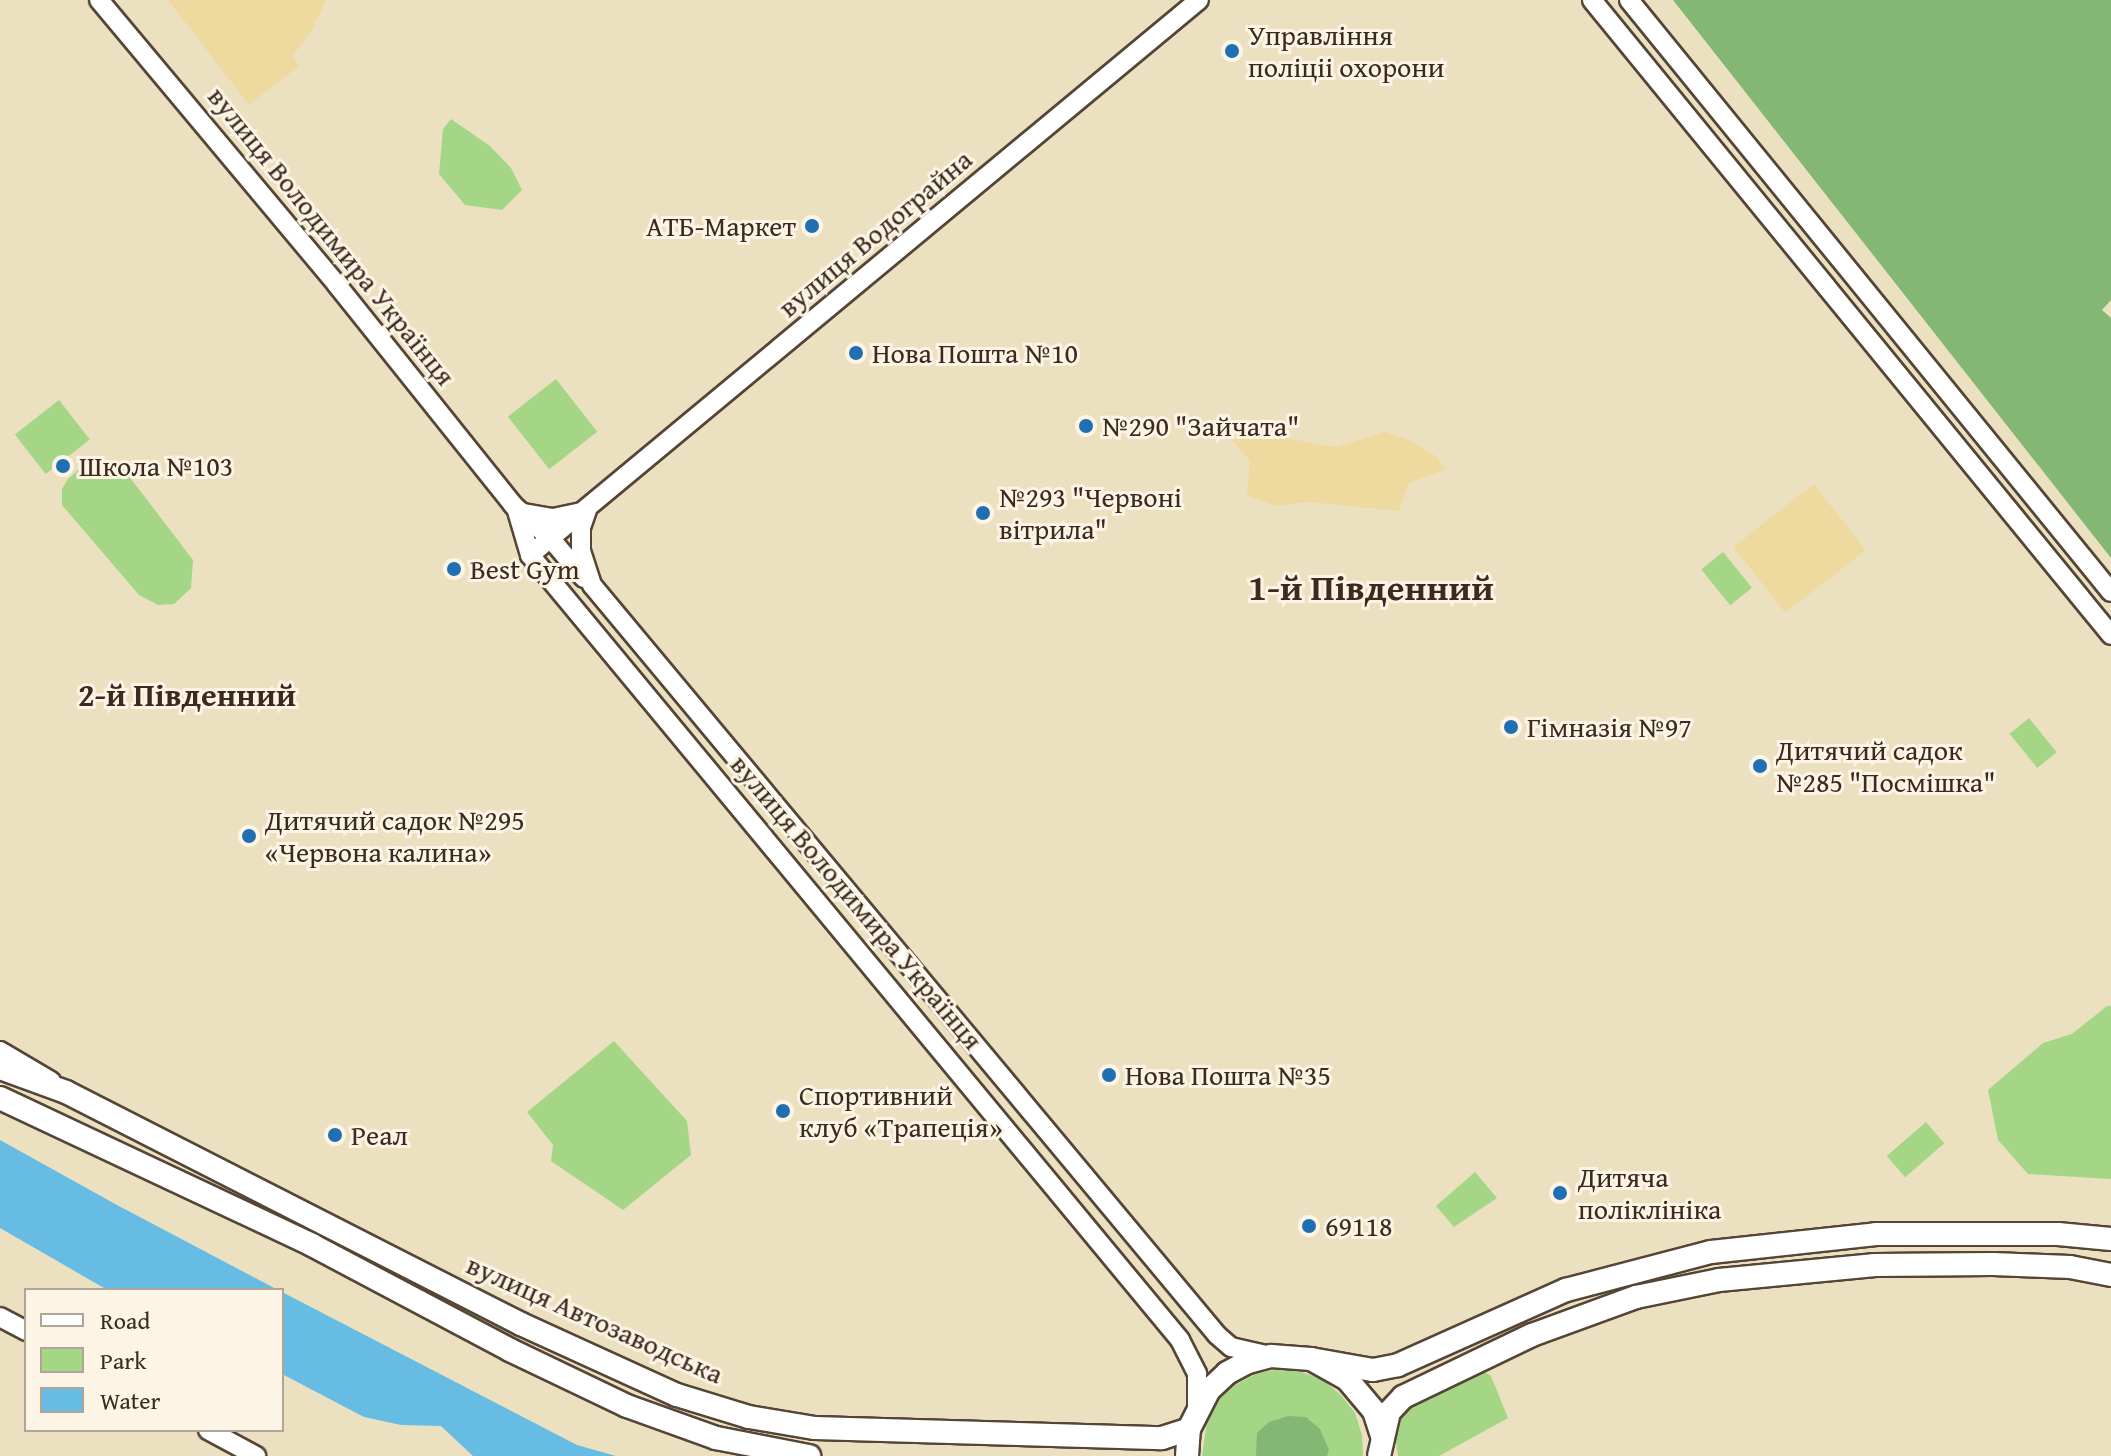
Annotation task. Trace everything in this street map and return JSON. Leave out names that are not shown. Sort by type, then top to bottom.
[{"type":"main road","name":"вулиця Автозаводська","points":[[0,1068],[66,1092],[170,1143],[521,1324],[677,1395],[749,1417],[815,1428],[1162,1438],[1193,1419]]},
{"type":"main road","name":"вулиця Автозаводська","points":[[0,1098],[312,1245],[510,1350],[627,1406],[701,1433],[809,1456]]},
{"type":"main road","points":[[157,1170],[170,1143]]},
{"type":"main road","points":[[1311,1359],[1373,1370],[1385,1368],[1566,1290],[1711,1252],[1876,1234],[2104,1236]]},
{"type":"main road","points":[[1875,1265],[1876,1234]]},
{"type":"main road","points":[[1383,1449],[1389,1412],[1403,1397],[1570,1320],[1636,1297],[1697,1284],[1814,1269],[1875,1265],[2070,1267],[2111,1275]]},
{"type":"main road","points":[[510,1350],[521,1324]]},
{"type":"main road","name":"вулиця Володимира Українця","points":[[1187,1456],[1193,1419],[1209,1390],[1227,1373],[1248,1362],[1271,1356],[1311,1359],[1330,1367],[1362,1395],[1374,1411],[1383,1449]]},
{"type":"street","name":"вулиця Володимира Українця","points":[[99,0],[337,285],[517,511],[551,539],[592,585],[1217,1335],[1231,1347],[1248,1354],[1271,1356]]},
{"type":"street","name":"вулиця Водограйна","points":[[530,555],[1199,0]]},
{"type":"street","points":[[1592,0],[2111,635]]},
{"type":"street","points":[[1629,0],[2111,592]]},
{"type":"street","points":[[517,511],[553,518],[587,510]]},
{"type":"street","points":[[587,510],[581,527],[581,551],[592,585]]},
{"type":"street","name":"вулиця Володимира Українця","points":[[517,511],[530,555],[1191,1354],[1197,1374],[1193,1419]]},
{"type":"street","name":"вулиця Автозаводська","points":[[0,1051],[36,1070],[66,1092]]},
{"type":"street","points":[[0,1317],[24,1330]]},
{"type":"street","points":[[212,1432],[256,1456]]},
{"type":"green space","points":[[1673,0],[2111,0],[2111,300],[2102,310],[2111,318],[2111,558]]},
{"type":"green space","points":[[451,119],[490,146],[511,168],[522,190],[502,210],[465,205],[439,174],[443,129]]},
{"type":"green space","points":[[556,379],[597,432],[549,469],[508,417]]},
{"type":"green space","points":[[59,400],[90,439],[46,474],[15,434]]},
{"type":"green space","points":[[95,460],[115,462],[125,471],[193,560],[191,588],[174,604],[158,605],[139,595],[62,505],[62,489],[68,479],[86,463]]},
{"type":"green space","points":[[1723,552],[1752,588],[1730,605],[1701,570]]},
{"type":"green space","points":[[2029,718],[2057,752],[2037,768],[2010,734]]},
{"type":"green space","points":[[2111,1006],[2111,1179],[2028,1174],[1998,1140],[1988,1090],[2043,1043],[2072,1034]]},
{"type":"green space","points":[[614,1041],[687,1121],[691,1155],[623,1210],[551,1161],[553,1145],[527,1112]]},
{"type":"green space","points":[[1926,1122],[1944,1143],[1905,1177],[1887,1156]]},
{"type":"green space","points":[[1475,1172],[1497,1198],[1454,1227],[1436,1206]]},
{"type":"green space","points":[[1279,1369],[1302,1372],[1323,1380],[1341,1395],[1355,1413],[1362,1435],[1363,1456],[1202,1456],[1207,1421],[1218,1400],[1235,1385],[1256,1374]]},
{"type":"green space","points":[[1483,1371],[1491,1376],[1508,1418],[1439,1456],[1398,1456],[1394,1429],[1403,1411],[1412,1402]]},
{"type":"green space","points":[[1288,1416],[1306,1417],[1320,1429],[1329,1450],[1327,1456],[1256,1456],[1257,1433],[1269,1422]]},
{"type":"sand","points":[[168,0],[326,0],[312,30],[293,55],[299,66],[249,105]]},
{"type":"sand","points":[[1385,432],[1410,440],[1437,457],[1446,469],[1409,483],[1399,511],[1310,502],[1276,506],[1247,495],[1250,461],[1230,438],[1274,436],[1336,447]]},
{"type":"sand","points":[[1814,484],[1866,550],[1785,613],[1734,547]]},
{"type":"water","points":[[0,1140],[274,1288],[104,1288],[0,1228]]},
{"type":"water","points":[[284,1293],[577,1445],[616,1456],[473,1456],[441,1426],[401,1425],[364,1417],[284,1375]]},
{"type":"place","name":"Управлiння полiцii охорони","points":[[1232,51]]},
{"type":"place","name":"АТБ-Маркет","points":[[812,226]]},
{"type":"place","name":"Нова Пошта №10","points":[[856,353]]},
{"type":"place","name":"№290 \"Зайчата\"","points":[[1086,426]]},
{"type":"place","name":"Школа №103","points":[[63,466]]},
{"type":"place","name":"№293 \"Червоні вітрила\"","points":[[983,513]]},
{"type":"place","name":"Best Gym","points":[[454,569]]},
{"type":"place","name":"Гімназія №97","points":[[1511,727]]},
{"type":"place","name":"Дитячий садок №285 \"Посмішка\"","points":[[1760,766]]},
{"type":"place","name":"Дитячий садок №295 «Червона калина»","points":[[249,836]]},
{"type":"place","name":"Нова Пошта №35","points":[[1109,1075]]},
{"type":"place","name":"Спортивний клуб «Трапеція»","points":[[783,1111]]},
{"type":"place","name":"Реал","points":[[335,1135]]},
{"type":"place","name":"Дитяча поліклініка","points":[[1560,1193]]},
{"type":"place","name":"69118","points":[[1309,1226]]},
{"type":"district","name":"1-й Південний","points":[[1371,587]]},
{"type":"district","name":"2-й Південний","points":[[187,695]]}]
